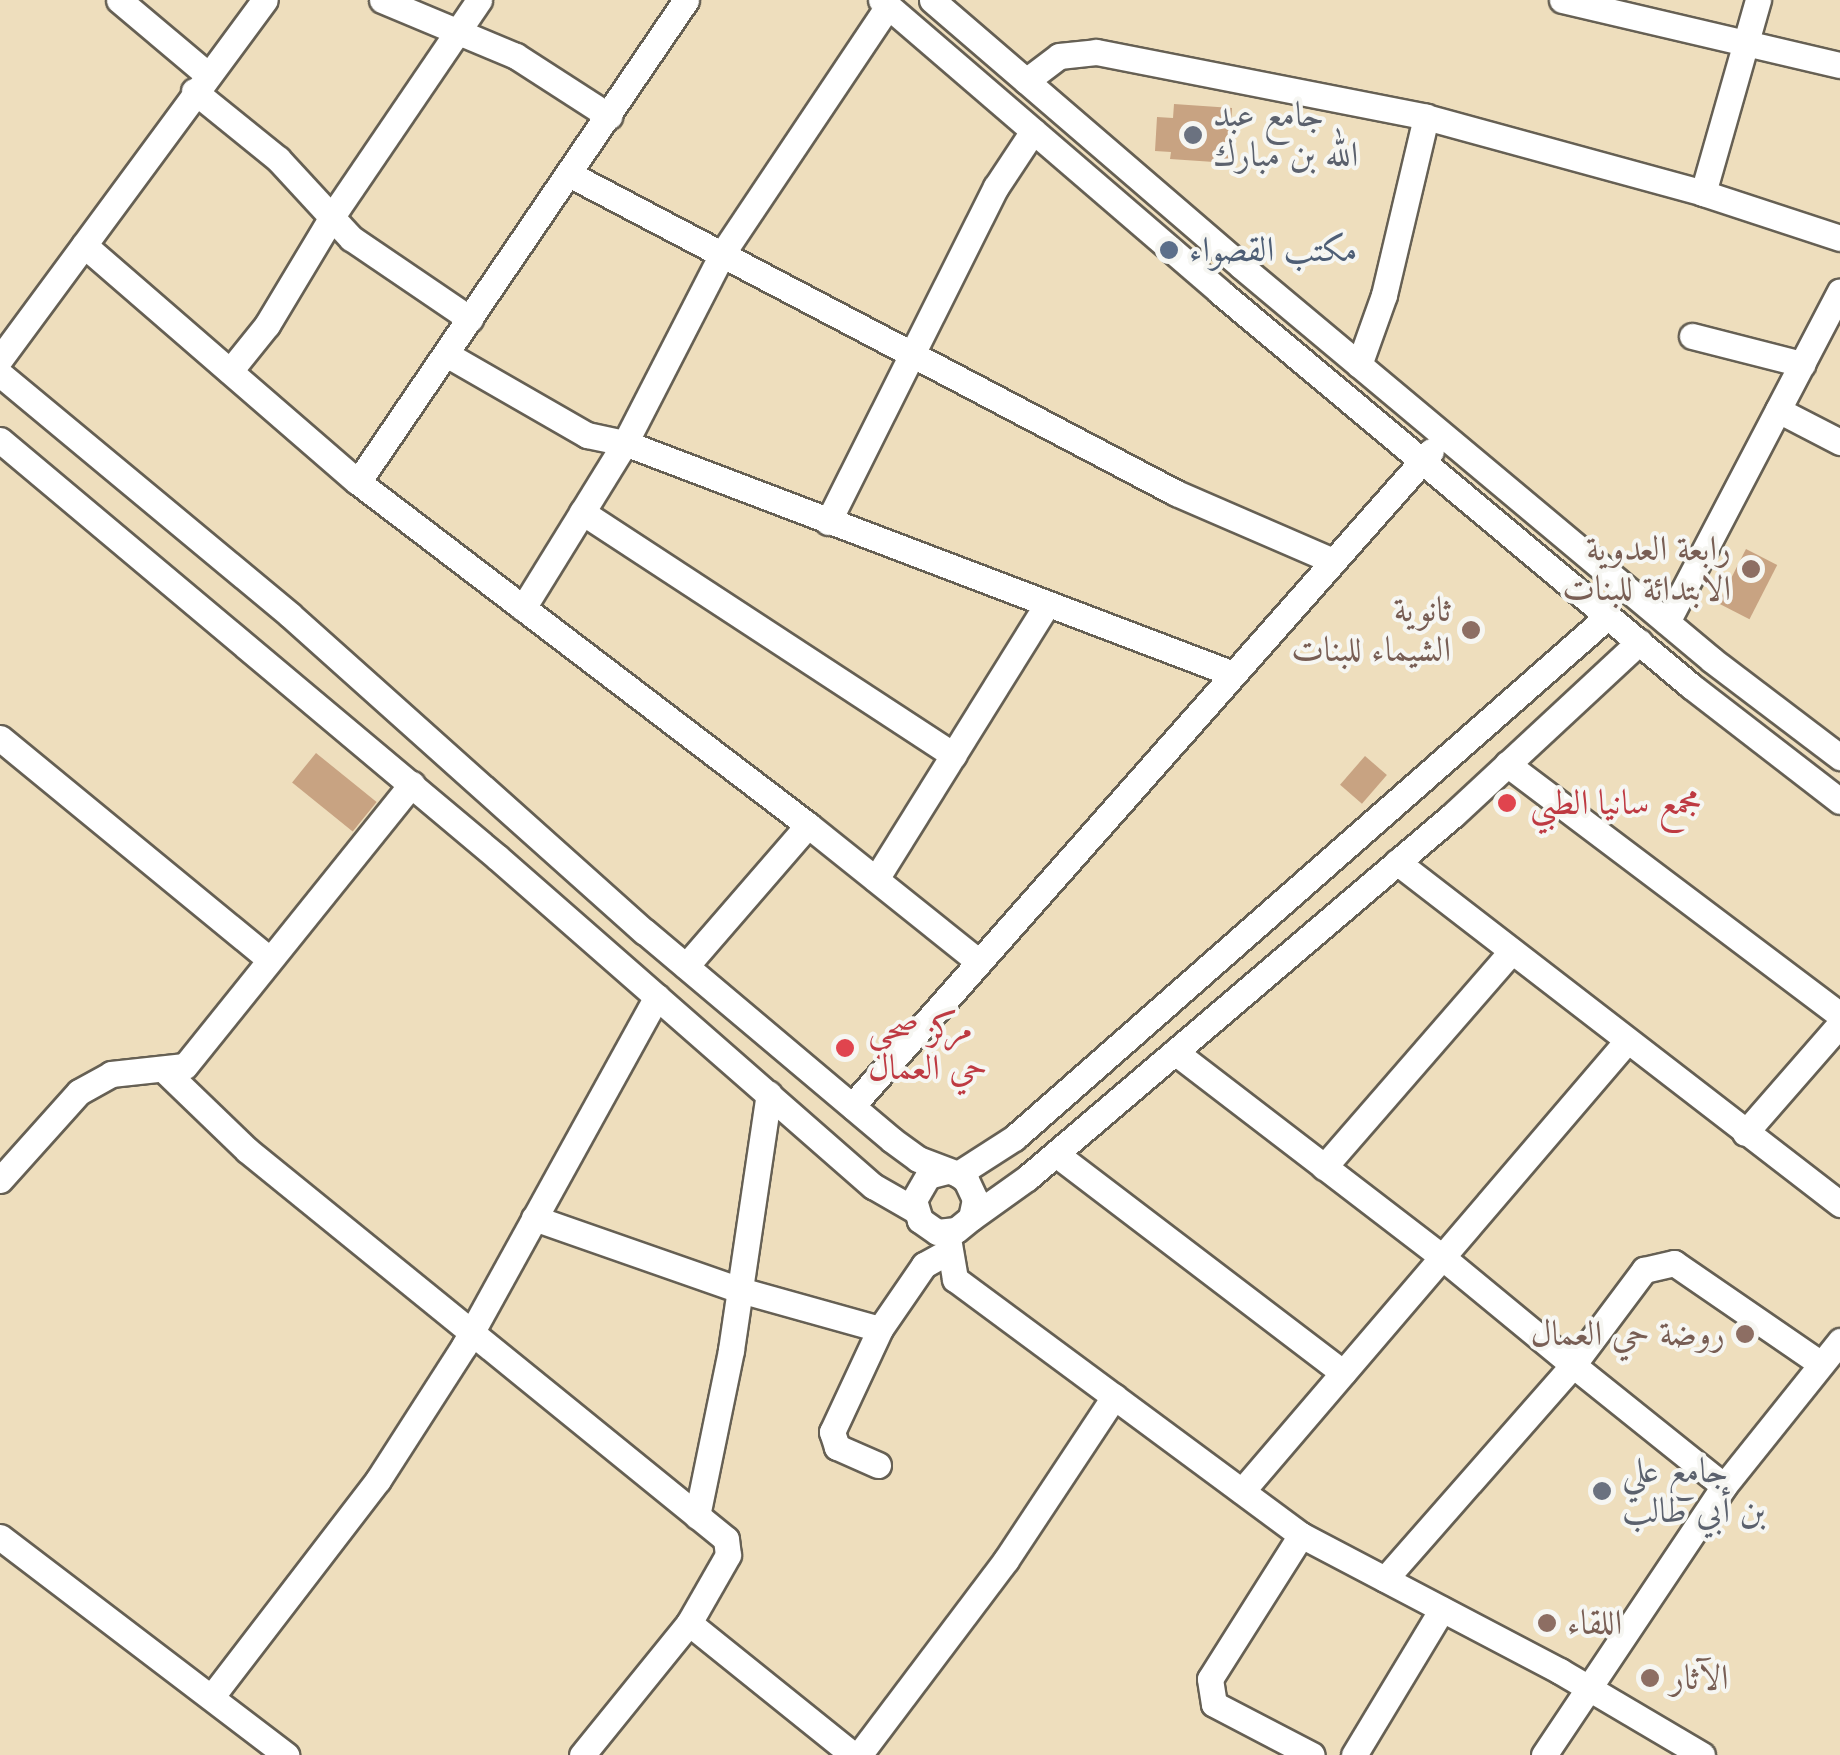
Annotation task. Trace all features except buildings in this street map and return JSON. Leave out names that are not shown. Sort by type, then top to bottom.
[{"type":"street","points":[[119,0],[333,215],[351,238],[470,318]]},
{"type":"street","points":[[0,359],[200,82],[265,0]]},
{"type":"street","points":[[382,0],[516,56],[609,116]]},
{"type":"street","points":[[230,371],[267,325],[333,215],[479,0]]},
{"type":"street","points":[[358,482],[686,0]]},
{"type":"street","points":[[932,0],[1445,437],[1667,622],[1840,757]]},
{"type":"street","points":[[1562,0],[1840,66]]},
{"type":"street","points":[[1703,194],[1758,0]]},
{"type":"street","points":[[523,608],[625,443],[722,254],[885,3],[1638,642],[1840,800]]},
{"type":"street","points":[[1026,81],[1059,56],[1096,52],[1426,117],[1703,194],[1840,238]]},
{"type":"street","points":[[1359,365],[1384,295],[1426,117]]},
{"type":"street","points":[[828,522],[996,188],[1043,139],[1077,124]]},
{"type":"street","points":[[569,174],[1176,493],[1333,561]]},
{"type":"street","points":[[84,245],[358,482],[808,824],[979,962]]},
{"type":"street","points":[[1667,622],[1840,291]]},
{"type":"street","points":[[1692,336],[1802,364]]},
{"type":"street","points":[[446,354],[587,435],[625,443],[1233,674]]},
{"type":"street","points":[[0,374],[290,615],[686,966],[852,1106],[918,1159],[966,1180],[975,1199],[970,1218]]},
{"type":"street","points":[[1778,410],[1840,442]]},
{"type":"street","points":[[852,1106],[1445,437]]},
{"type":"street","points":[[0,440],[412,784],[873,1186],[915,1210],[927,1227],[947,1242],[954,1279],[1302,1535],[1591,1690],[1702,1755]]},
{"type":"street","points":[[582,512],[954,755]]},
{"type":"street","points":[[876,879],[1047,604]]},
{"type":"street","points":[[915,1210],[921,1182],[952,1173],[1014,1138],[1608,616]]},
{"type":"street","points":[[878,1466],[837,1447],[832,1432],[880,1328],[924,1265],[970,1218],[1056,1154],[1398,862],[1638,642]]},
{"type":"street","points":[[0,738],[269,959]]},
{"type":"street","points":[[1507,764],[1840,1015]]},
{"type":"street","points":[[0,1180],[80,1092],[111,1074],[185,1066],[412,784]]},
{"type":"street","points":[[686,966],[808,824]]},
{"type":"street","points":[[1398,862],[1840,1204]]},
{"type":"street","points":[[1324,1167],[1512,951]]},
{"type":"street","points":[[213,1695],[378,1480],[473,1330],[657,997]]},
{"type":"street","points":[[1746,1134],[1840,1024]]},
{"type":"street","points":[[1242,1491],[1627,1041]]},
{"type":"street","points":[[1175,1052],[1442,1257],[1724,1486]]},
{"type":"street","points":[[164,1070],[247,1150],[726,1539],[728,1554],[689,1622],[582,1755]]},
{"type":"street","points":[[697,1516],[740,1290],[768,1094]]},
{"type":"street","points":[[1056,1154],[1343,1373]]},
{"type":"street","points":[[534,1218],[740,1290],[880,1328]]},
{"type":"street","points":[[1385,1579],[1573,1365],[1644,1270],[1674,1263],[1821,1364]]},
{"type":"street","points":[[1544,1755],[1724,1486],[1840,1341]]},
{"type":"street","points":[[689,1622],[856,1755],[1006,1560],[1114,1397]]},
{"type":"street","points":[[1302,1535],[1210,1679],[1214,1704],[1268,1745],[1312,1755]]},
{"type":"street","points":[[0,1537],[213,1695],[286,1755]]},
{"type":"street","points":[[1354,1755],[1442,1609]]},
{"type":"place","name":"جامع عبد الله بن مبارك","points":[[1193,135]]},
{"type":"place","name":"مكتب القصواء","points":[[1169,250]]},
{"type":"place","name":"رابعة العدوية الابتدائة للبنات","points":[[1751,569]]},
{"type":"place","name":"ثانوية الشيماء للبنات","points":[[1471,630]]},
{"type":"place","name":"مجمع سانيا الطبي","points":[[1507,803]]},
{"type":"place","name":"مركز صحي حي العمال","points":[[845,1048]]},
{"type":"place","name":"روضة حي العمال","points":[[1745,1334]]},
{"type":"place","name":"جامع علي بن أبي طالب","points":[[1602,1491]]},
{"type":"place","name":"اللقاء","points":[[1547,1623]]},
{"type":"place","name":"الآثار","points":[[1650,1678]]}]
